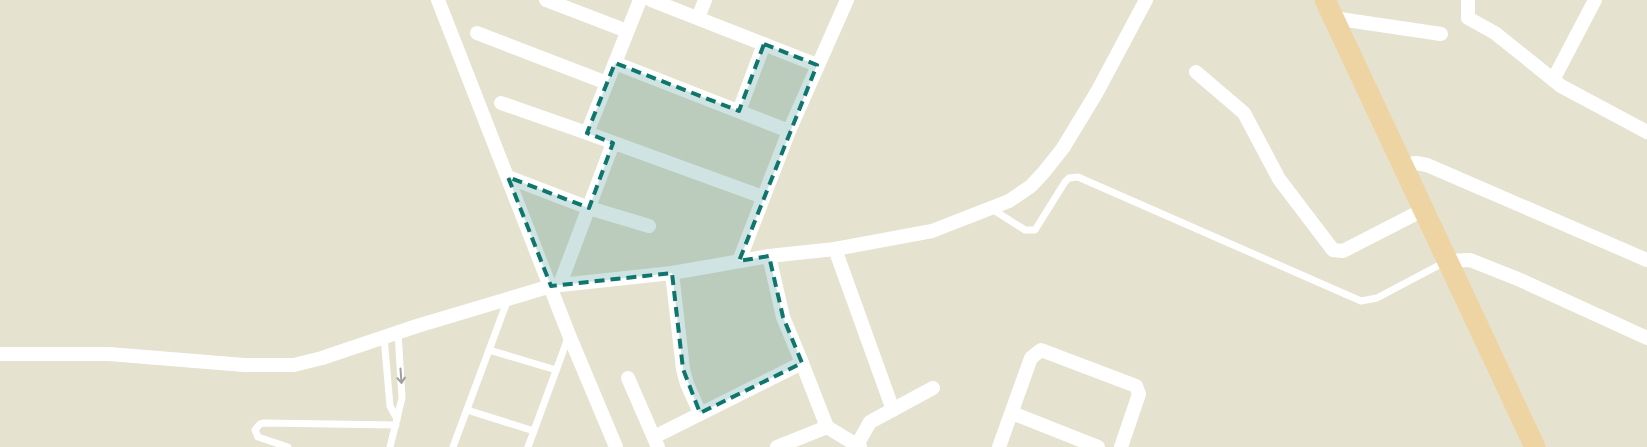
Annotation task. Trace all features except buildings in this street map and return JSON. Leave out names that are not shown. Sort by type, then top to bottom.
[{"type":"main road","points":[[1329,9],[1535,447]]},
{"type":"street","points":[[438,0],[508,177],[556,285],[569,335],[616,447]]},
{"type":"street","points":[[546,0],[627,31]]},
{"type":"street","points":[[587,133],[640,0]]},
{"type":"street","points":[[651,0],[817,65]]},
{"type":"street","points":[[698,18],[705,0]]},
{"type":"street","points":[[739,261],[789,131],[846,0]]},
{"type":"street","points":[[0,354],[137,355],[268,366],[294,365],[322,358],[508,298],[556,285],[672,273],[770,256],[835,249],[932,231],[1009,201],[1031,186],[1063,148],[1097,92],[1146,0]]},
{"type":"street","points":[[1468,0],[1468,18],[1495,33],[1568,91],[1647,132]]},
{"type":"street","points":[[1553,80],[1595,0]]},
{"type":"street","points":[[1329,9],[1441,34]]},
{"type":"street","points":[[477,33],[607,83]]},
{"type":"street","points":[[739,111],[764,44]]},
{"type":"street","points":[[615,62],[789,131]]},
{"type":"street","points":[[1196,72],[1244,113],[1279,179],[1334,250],[1343,251],[1423,210]]},
{"type":"street","points":[[501,104],[763,197]]},
{"type":"street","points":[[556,285],[589,208],[613,143]]},
{"type":"street","points":[[1402,165],[1416,163],[1427,165],[1647,260]]},
{"type":"street","points":[[508,177],[589,208],[649,226]]},
{"type":"street","points":[[835,249],[893,410]]},
{"type":"street","points":[[770,256],[783,317],[827,427],[858,446],[870,422],[933,388]]},
{"type":"street","points":[[1447,261],[1470,260],[1518,279],[1647,338]]},
{"type":"street","points":[[672,273],[683,368],[687,384],[700,413]]},
{"type":"street","points":[[999,447],[1031,358],[1041,350],[1136,386],[1139,389],[1122,447]]},
{"type":"street","points":[[628,378],[656,442],[700,413],[802,363]]},
{"type":"street","points":[[1012,413],[1098,447]]},
{"type":"street","points":[[777,447],[827,427]]},
{"type":"lane","points":[[991,209],[1025,230],[1035,230],[1065,182],[1070,178],[1078,177],[1361,301],[1377,298],[1447,261]]},
{"type":"lane","points":[[453,447],[508,298]]},
{"type":"lane","points":[[390,447],[402,398],[391,335]]},
{"type":"lane","points":[[391,335],[390,406],[396,422]]},
{"type":"lane","points":[[528,447],[569,335]]},
{"type":"lane","points":[[489,350],[556,370]]},
{"type":"lane","points":[[466,410],[534,431]]},
{"type":"lane","points":[[288,447],[258,437],[255,430],[264,423],[396,422]]},
{"type":"highlighted area","points":[[764,44],[817,65],[739,261],[769,256],[783,317],[802,363],[700,413],[683,369],[672,273],[551,286],[508,177],[589,208],[613,143],[587,133],[615,63],[739,111]]}]
